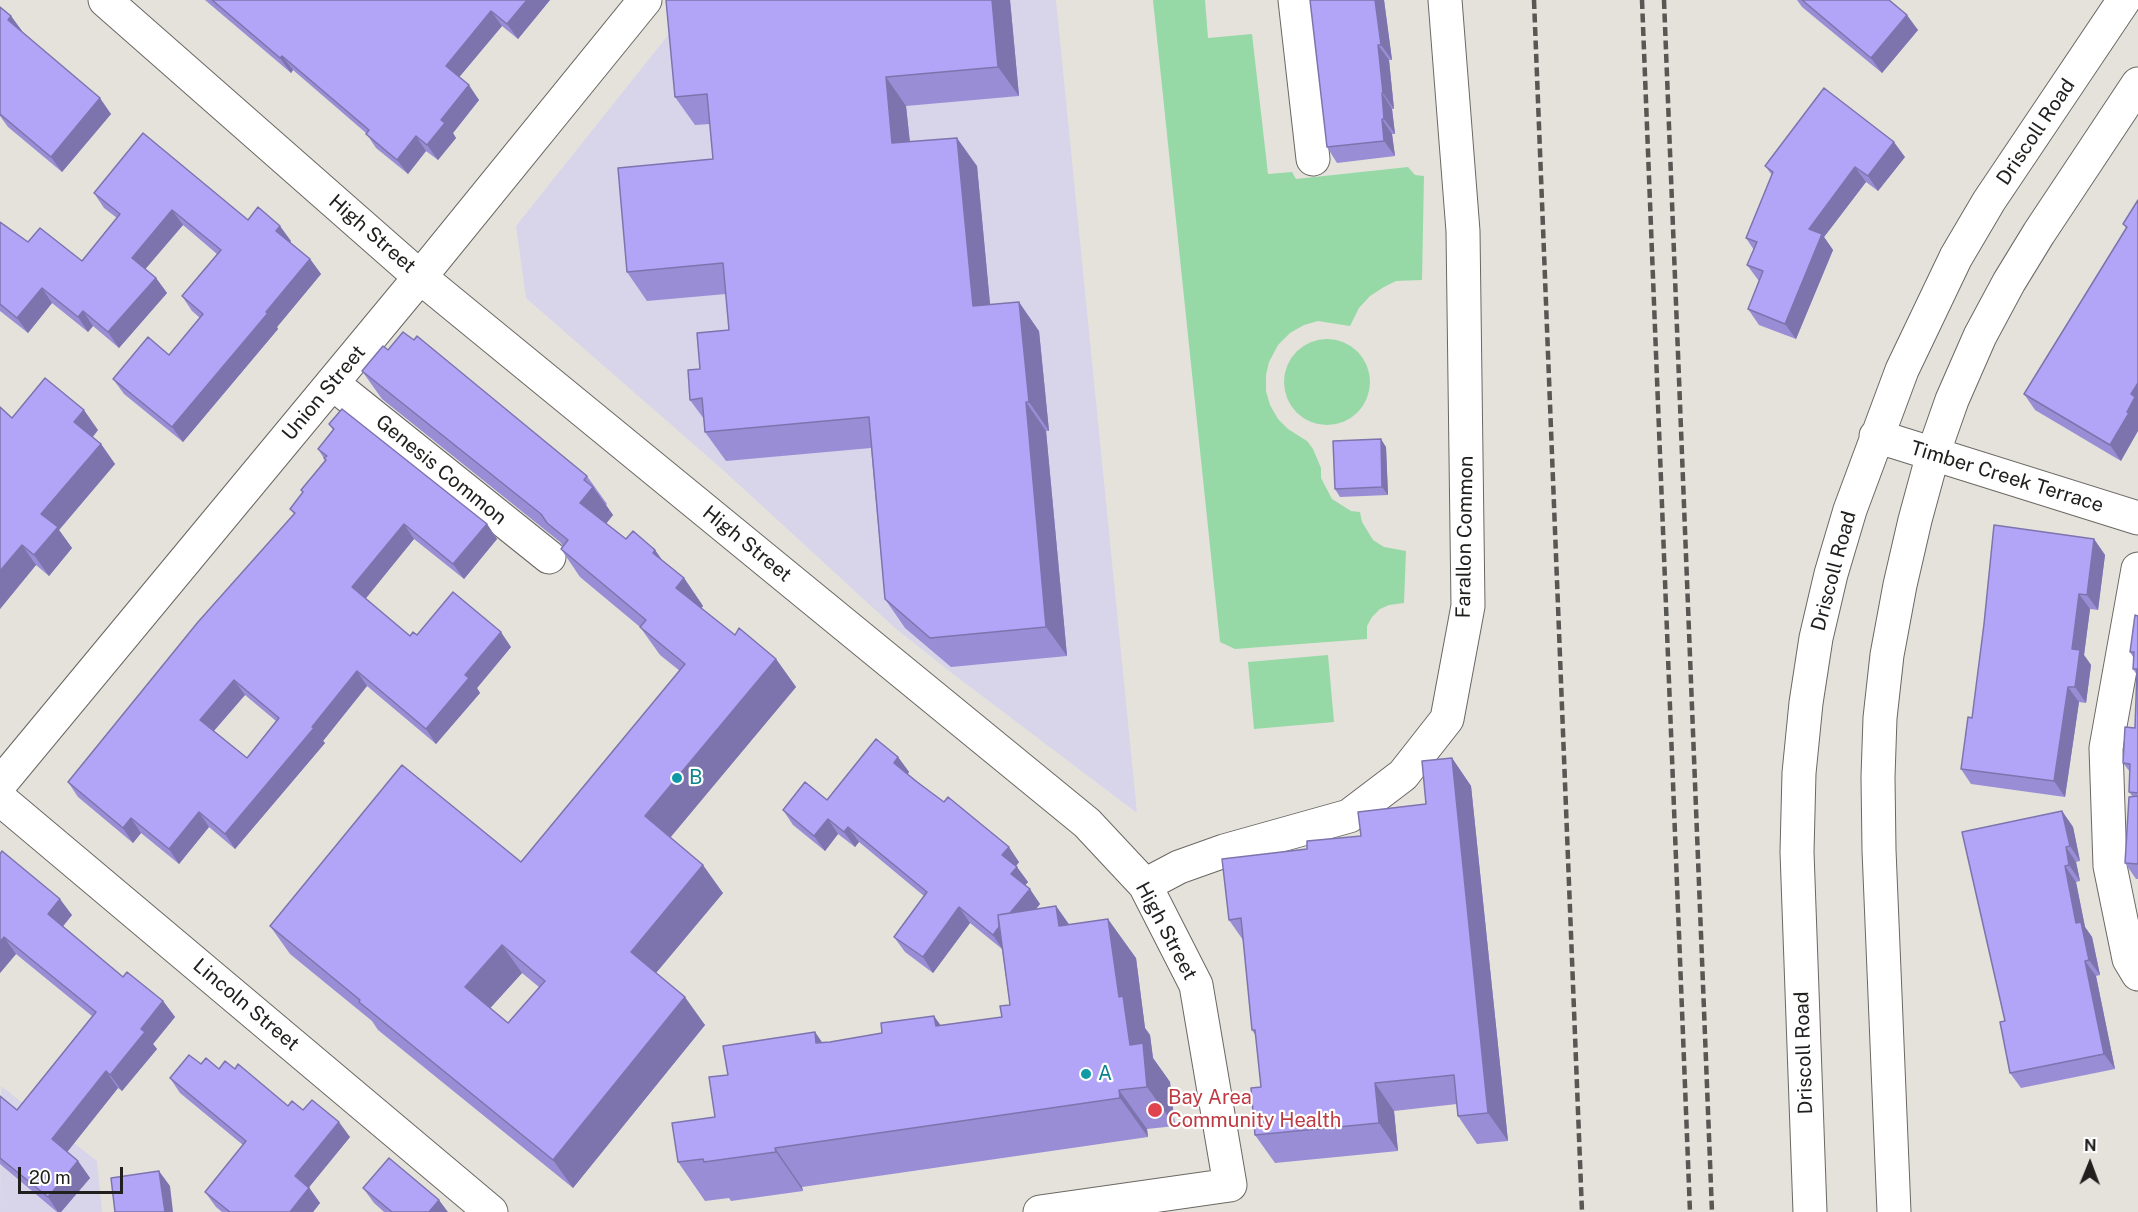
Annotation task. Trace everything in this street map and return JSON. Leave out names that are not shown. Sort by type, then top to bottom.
[{"type":"street","name":"High Street","points":[[105,0],[420,277],[1087,823],[1145,885],[1196,985],[1230,1185],[1040,1212]]},
{"type":"street","name":"Union Street","points":[[0,784],[332,384],[645,0]]},
{"type":"street","points":[[1295,0],[1312,159]]},
{"type":"street","name":"Farallon Common","points":[[1145,885],[1179,867],[1224,851],[1349,816],[1403,775],[1447,720],[1468,606],[1463,231],[1445,0]]},
{"type":"street","name":"Driscoll Road","points":[[1810,1212],[1797,852],[1806,703],[1816,638],[1831,574],[1876,436],[1906,361],[1956,257],[1989,201],[2124,0]]},
{"type":"street","points":[[1894,1212],[1879,850],[1880,718],[1887,655],[1900,585],[1933,454],[1980,336],[2039,233],[2138,84]]},
{"type":"street","name":"Genesis Common","points":[[332,384],[549,556]]},
{"type":"street","name":"Timber Creek Terrace","points":[[1876,436],[2138,518]]},
{"type":"street","points":[[2138,569],[2106,748],[2110,866],[2129,959],[2138,974]]},
{"type":"street","name":"Lincoln Street","points":[[0,799],[491,1212]]},
{"type":"shaded area","points":[[696,0],[1056,0],[1137,813],[895,628],[723,470],[526,298],[516,226]]},
{"type":"shaded area","points":[[1,1086],[97,1161],[102,1212],[0,1212]]},
{"type":"green space","points":[[1153,0],[1205,0],[1208,38],[1252,34],[1268,174],[1292,172],[1296,179],[1408,167],[1415,175],[1424,176],[1422,280],[1396,281],[1384,287],[1370,296],[1359,308],[1350,326],[1318,321],[1304,325],[1290,333],[1278,345],[1269,362],[1266,375],[1266,391],[1270,405],[1278,419],[1288,429],[1307,441],[1313,449],[1321,468],[1321,478],[1332,499],[1351,511],[1360,512],[1362,522],[1373,540],[1384,547],[1406,551],[1404,603],[1380,609],[1367,626],[1367,639],[1235,649],[1220,642]]},
{"type":"green space","points":[[1319,339],[1335,339],[1358,351],[1367,365],[1370,382],[1367,399],[1358,413],[1335,425],[1319,425],[1303,418],[1291,406],[1284,390],[1284,374],[1291,358],[1303,346]]},
{"type":"green space","points":[[1328,655],[1334,722],[1254,729],[1248,662]]},
{"type":"building","points":[[212,0],[527,0],[507,24],[491,11],[446,66],[469,85],[441,120],[445,123],[427,145],[416,136],[397,160],[366,134],[369,130]]},
{"type":"building","points":[[666,0],[992,0],[998,67],[886,77],[892,143],[957,138],[973,306],[1019,302],[1046,627],[930,638],[885,599],[869,417],[705,432],[702,398],[690,400],[688,370],[700,369],[697,333],[729,330],[723,263],[627,272],[618,168],[713,159],[707,94],[675,97]]},
{"type":"building","points":[[1310,0],[1375,0],[1381,45],[1378,45],[1383,93],[1384,141],[1327,147]]},
{"type":"building","points":[[1802,0],[1889,0],[1907,15],[1871,58]]},
{"type":"building","points":[[0,7],[11,16],[8,20],[100,98],[51,157],[0,114]]},
{"type":"building","points":[[1824,88],[1894,142],[1868,176],[1855,167],[1809,229],[1822,234],[1785,324],[1748,309],[1763,271],[1747,265],[1757,242],[1746,238],[1773,172],[1765,166]]},
{"type":"building","points":[[143,133],[248,220],[258,207],[280,226],[276,231],[310,259],[266,312],[268,313],[172,427],[113,379],[148,337],[169,355],[203,314],[182,296],[221,250],[172,210],[132,258],[156,278],[108,332],[83,311],[78,317],[42,288],[17,318],[0,304],[0,222],[28,242],[40,228],[82,261],[120,214],[94,193]]},
{"type":"building","points":[[2138,200],[2138,383],[2131,394],[2135,397],[2127,412],[2129,413],[2110,445],[2024,394],[2127,227],[2123,224]]},
{"type":"building","points":[[403,332],[414,340],[417,336],[587,476],[584,480],[593,487],[580,503],[626,539],[633,531],[655,550],[653,553],[684,578],[676,588],[735,635],[739,628],[776,659],[645,816],[703,865],[631,952],[685,997],[553,1160],[359,1002],[360,1000],[270,926],[402,765],[521,862],[685,664],[640,627],[646,620],[561,549],[568,540],[547,523],[541,514],[362,371],[383,346],[388,350]],"holes":[[[502,945],[545,981],[508,1023],[465,987]]]},
{"type":"building","points":[[45,378],[84,410],[74,422],[101,444],[41,514],[58,527],[34,555],[22,545],[0,571],[0,407],[12,418]]},
{"type":"building","points":[[342,409],[487,524],[453,564],[404,524],[352,587],[410,636],[413,632],[417,635],[453,592],[501,632],[465,675],[469,678],[426,729],[357,671],[312,727],[314,728],[225,834],[199,812],[169,849],[131,818],[123,828],[68,782],[198,622],[295,513],[290,509],[303,492],[301,490],[326,460],[324,458],[327,456],[318,449],[334,429],[329,424]],"holes":[[[234,680],[279,718],[247,758],[200,720]]]},
{"type":"building","points":[[1381,439],[1382,487],[1335,489],[1333,441]]},
{"type":"building","points":[[1994,525],[2094,539],[2087,595],[2079,594],[2072,649],[2080,650],[2075,687],[2068,687],[2054,781],[1961,769],[1968,717],[1972,718]]},
{"type":"building","points":[[2135,615],[2138,616],[2138,793],[2129,792],[2130,764],[2123,763],[2125,727],[2135,728],[2137,669],[2133,669],[2134,652],[2130,652]]},
{"type":"building","points":[[876,739],[898,757],[894,763],[917,782],[944,802],[948,797],[1009,847],[1002,855],[1017,867],[1011,874],[1030,889],[1010,913],[998,915],[999,927],[993,935],[959,907],[923,957],[894,937],[927,892],[848,827],[844,832],[828,819],[814,836],[783,810],[805,782],[827,800]]},
{"type":"building","points":[[1452,758],[1488,1113],[1458,1116],[1454,1075],[1375,1083],[1379,1123],[1255,1135],[1251,1088],[1261,1087],[1255,1030],[1252,1030],[1241,918],[1229,920],[1222,859],[1307,849],[1307,841],[1361,836],[1358,812],[1426,804],[1422,761]]},
{"type":"building","points":[[2138,796],[2138,864],[2125,863],[2129,797]]},
{"type":"building","points":[[2062,811],[2070,846],[2066,847],[2069,865],[2065,866],[2076,923],[2081,922],[2089,960],[2085,961],[2104,1054],[2010,1073],[2000,1022],[2005,1021],[1962,832]]},
{"type":"building","points":[[2,851],[60,899],[48,914],[123,977],[127,972],[163,1001],[141,1029],[145,1032],[110,1075],[106,1071],[52,1139],[78,1161],[48,1197],[0,1158],[0,1096],[17,1110],[96,1012],[4,937],[0,942],[0,854]]},
{"type":"building","points":[[1056,906],[1059,926],[1108,919],[1119,997],[1123,996],[1130,1045],[1143,1043],[1147,1087],[1119,1090],[1120,1098],[775,1148],[776,1152],[704,1162],[703,1159],[678,1162],[672,1123],[715,1117],[709,1077],[728,1075],[723,1046],[815,1032],[816,1043],[830,1042],[882,1033],[881,1023],[934,1016],[936,1026],[1002,1017],[1000,1006],[1010,1005],[998,915]]},
{"type":"building","points":[[189,1055],[201,1064],[206,1058],[219,1069],[225,1061],[235,1069],[238,1064],[288,1106],[292,1101],[303,1110],[312,1100],[339,1122],[295,1176],[309,1188],[290,1212],[230,1212],[205,1192],[246,1141],[170,1078]]},
{"type":"building","points":[[389,1158],[439,1200],[429,1212],[392,1212],[363,1188]]},
{"type":"building","points":[[159,1171],[165,1212],[115,1212],[111,1178]]},
{"type":"railway","points":[[1534,0],[1582,1212]]},
{"type":"railway","points":[[1642,0],[1690,1212]]},
{"type":"railway","points":[[1664,0],[1712,1212]]},
{"type":"place","name":"B","points":[[677,778]]},
{"type":"place","name":"A","points":[[1086,1074]]},
{"type":"place","name":"Bay Area Community Health","points":[[1155,1110]]}]
